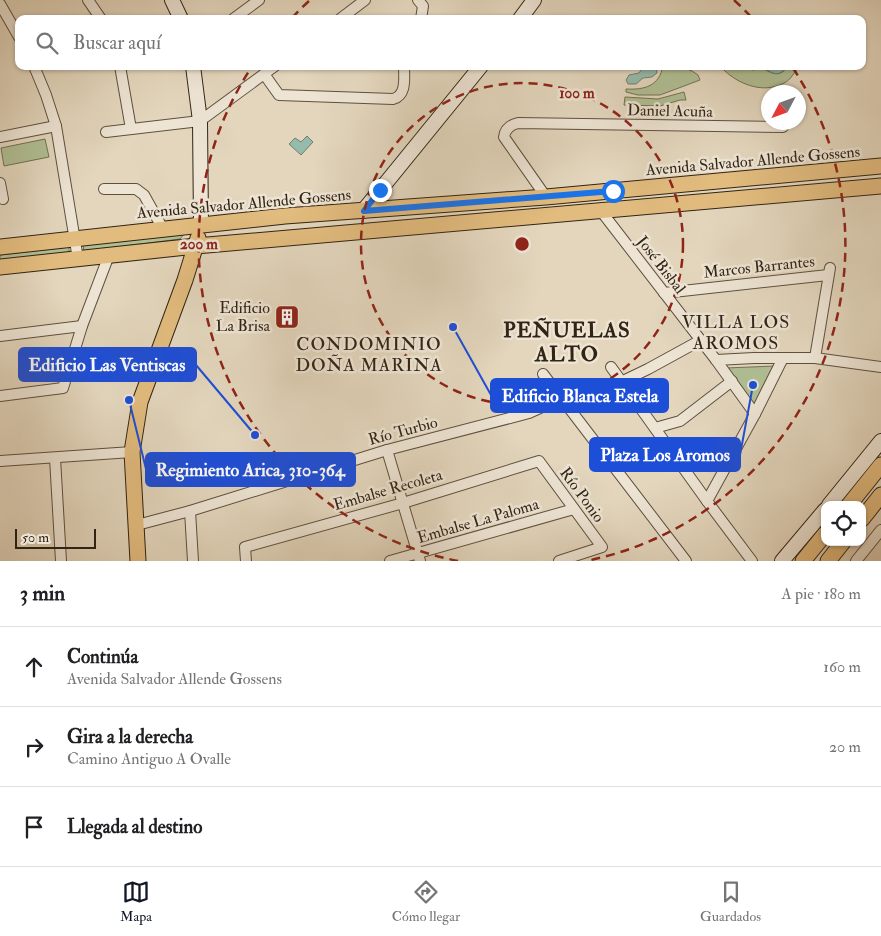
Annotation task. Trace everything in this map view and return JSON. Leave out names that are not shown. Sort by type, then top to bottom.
[{"type":"main road","points":[[172,0],[179,15]]},
{"type":"main road","points":[[523,15],[534,0]]},
{"type":"main road","points":[[138,561],[132,452],[140,402],[185,280],[201,224],[200,120],[194,70]]},
{"type":"main road","points":[[364,211],[478,70]]},
{"type":"main road","name":"Avenida Salvador Allende Gossens","points":[[0,248],[201,224],[286,216],[546,197],[881,166]]},
{"type":"main road","points":[[0,267],[196,246],[881,186]]},
{"type":"main road","points":[[832,501],[881,441]]},
{"type":"main road","points":[[852,501],[881,465]]},
{"type":"main road","points":[[866,514],[881,495]]},
{"type":"main road","points":[[866,514],[881,504]]},
{"type":"main road","points":[[782,561],[821,515]]},
{"type":"main road","points":[[803,561],[821,539]]},
{"type":"main road","points":[[828,561],[840,546]]},
{"type":"street","points":[[88,0],[98,15]]},
{"type":"street","points":[[239,15],[260,0]]},
{"type":"street","points":[[345,15],[366,0]]},
{"type":"street","points":[[418,0],[423,6],[421,15]]},
{"type":"street","points":[[0,4],[15,30]]},
{"type":"street","points":[[36,70],[56,126],[78,259]]},
{"type":"street","points":[[121,70],[131,129]]},
{"type":"street","points":[[106,132],[200,120],[270,70]]},
{"type":"street","points":[[264,74],[279,95],[393,99],[400,96],[403,92],[404,70]]},
{"type":"street","name":"Daniel Acuña","points":[[546,197],[504,137],[508,127],[518,123],[761,128]]},
{"type":"street","points":[[0,137],[56,126]]},
{"type":"street","points":[[0,184],[3,199]]},
{"type":"street","points":[[104,189],[136,188],[144,195],[163,229]]},
{"type":"street","name":"José Bisbal","points":[[601,211],[756,414]]},
{"type":"street","points":[[0,396],[63,388],[82,326],[109,255]]},
{"type":"street","name":"Marcos Barrantes","points":[[664,293],[829,272],[815,358]]},
{"type":"street","points":[[0,336],[82,326]]},
{"type":"street","points":[[621,382],[648,370],[700,340]]},
{"type":"street","points":[[706,500],[756,414],[783,358]]},
{"type":"street","points":[[716,360],[815,358],[881,367]]},
{"type":"street","points":[[611,367],[752,561]]},
{"type":"street","points":[[543,374],[686,561]]},
{"type":"street","points":[[655,428],[680,421],[732,381]]},
{"type":"street","name":"Río Turbio","points":[[137,525],[190,511],[387,450],[529,413],[540,408],[558,394]]},
{"type":"street","points":[[387,450],[419,557]]},
{"type":"street","points":[[0,461],[132,452]]},
{"type":"street","points":[[55,458],[60,561]]},
{"type":"street","name":"Embalse Recoleta","points":[[246,561],[246,547],[539,461]]},
{"type":"street","name":"Río Ponio","points":[[539,461],[602,547],[559,561]]},
{"type":"street","name":"Embalse La Paloma","points":[[390,561],[419,557],[574,509]]},
{"type":"street","points":[[190,511],[193,561]]},
{"type":"street","points":[[856,561],[877,543],[881,530]]},
{"type":"shaded area","points":[[641,70],[657,70],[657,73],[652,77],[643,78],[636,84],[628,84],[626,80],[629,75],[639,73]]},
{"type":"shaded area","points":[[662,70],[690,70],[698,75],[700,80],[660,95],[638,95],[626,92],[626,89],[639,89],[650,85],[655,82]]},
{"type":"shaded area","points":[[724,70],[766,70],[776,74],[784,70],[797,70],[786,82],[778,85],[761,85],[761,87],[749,85],[733,78]]},
{"type":"shaded area","points":[[768,70],[783,70],[777,74]]},
{"type":"shaded area","points":[[684,92],[686,100],[660,106],[624,105],[625,97],[658,99]]},
{"type":"shaded area","points":[[307,136],[313,142],[301,155],[289,144],[295,138],[301,142]]},
{"type":"shaded area","points":[[45,139],[49,157],[4,166],[1,148]]},
{"type":"shaded area","points":[[185,233],[180,239],[84,251],[83,245]]},
{"type":"shaded area","points":[[69,247],[69,253],[0,261],[0,255]]},
{"type":"shaded area","points":[[775,366],[759,403],[753,404],[726,368]]},
{"type":"place","name":"Edificio La Brisa","points":[[287,317]]},
{"type":"place","name":"Edificio Blanca Estela","points":[[453,327]]},
{"type":"place","name":"Plaza Los Aromos","points":[[753,385]]},
{"type":"place","name":"Regimiento Arica, 310-364","points":[[129,400]]},
{"type":"place","name":"Edificio Las Ventiscas","points":[[255,435]]},
{"type":"district","name":"VILLA LOS AROMOS","points":[[736,332]]},
{"type":"district","name":"PEÑUELAS ALTO","points":[[567,342]]},
{"type":"district","name":"CONDOMINIO DOÑA MARINA","points":[[369,354]]},
{"type":"route","points":[[380,190],[364,211],[613,191]]}]
